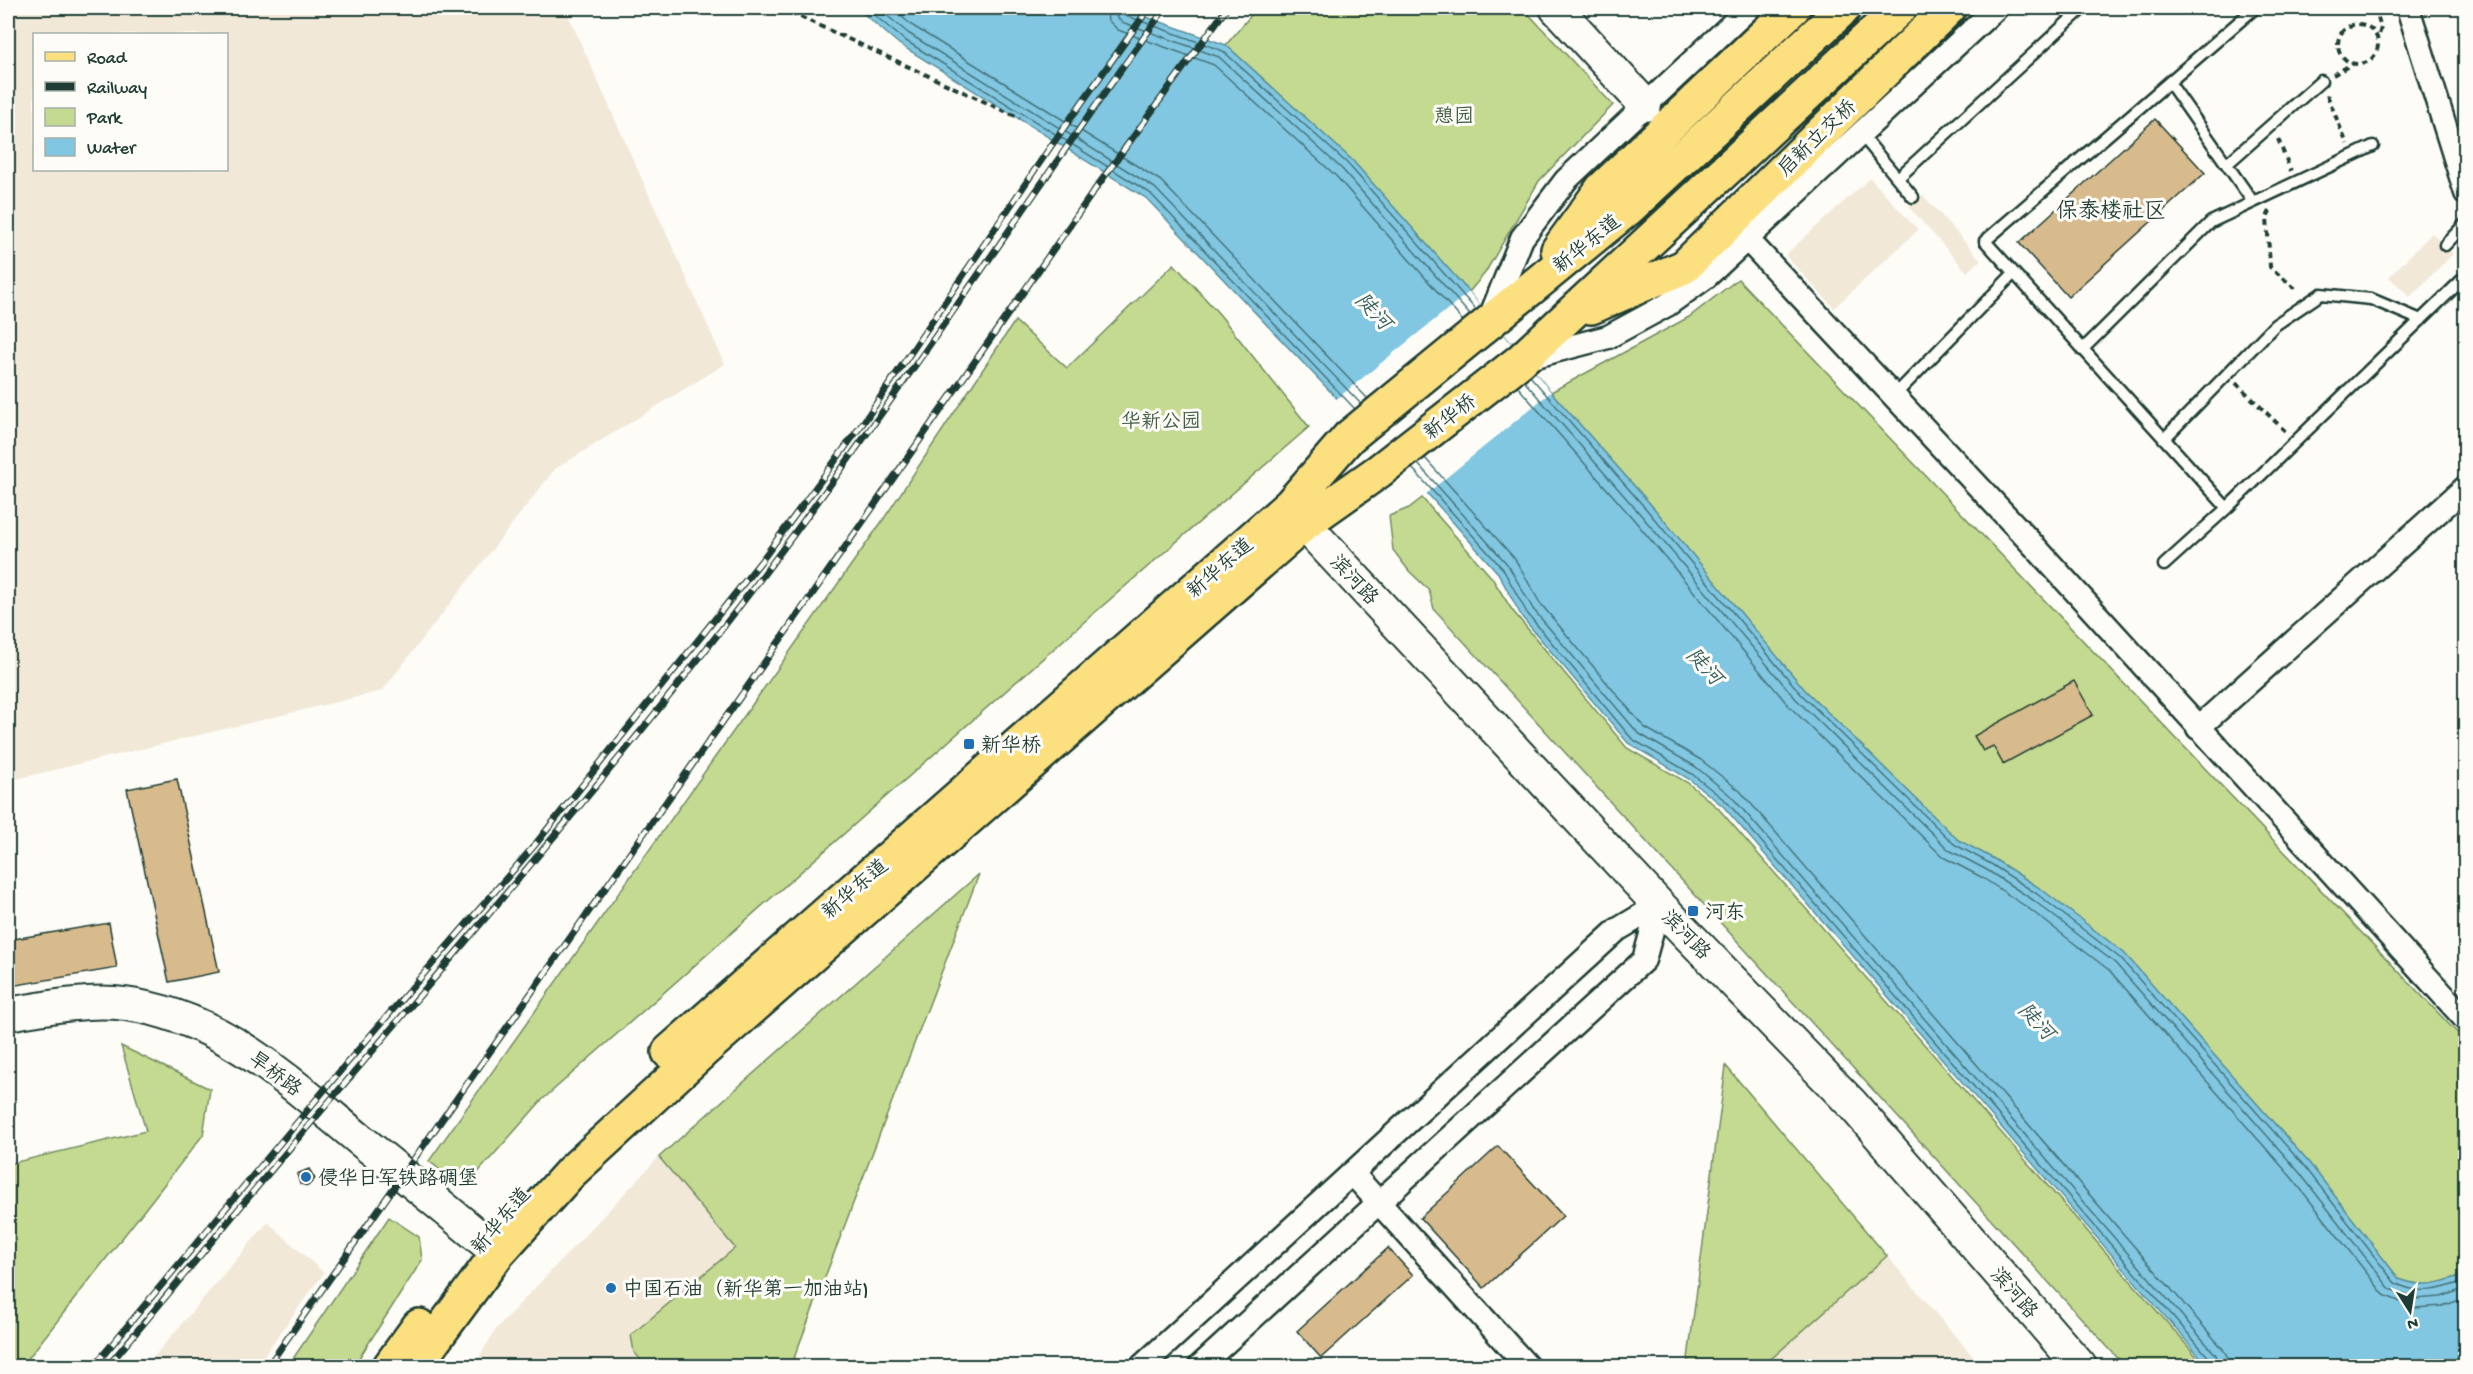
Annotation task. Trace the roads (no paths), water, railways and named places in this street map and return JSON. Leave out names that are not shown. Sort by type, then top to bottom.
[{"type":"main road","points":[[1556,8],[1645,105]]},
{"type":"main road","points":[[1532,286],[1602,189],[1793,8]]},
{"type":"main road","name":"新华东道","points":[[1297,515],[1349,437],[1629,208],[1844,8]]},
{"type":"main road","name":"启新立交桥","points":[[1652,240],[1900,8]]},
{"type":"main road","name":"启新立交桥","points":[[1568,317],[1684,267],[1949,8]]},
{"type":"main road","name":"新华东道","points":[[1520,361],[1652,240]]},
{"type":"main road","name":"新华桥","points":[[1379,471],[1520,361]]},
{"type":"main road","name":"新华东道","points":[[390,1366],[490,1246],[704,1050],[1297,515],[1379,471]]},
{"type":"main road","name":"滨河路","points":[[1297,515],[1659,905],[1852,1104],[2080,1366]]},
{"type":"main road","name":"旱桥路","points":[[8,1014],[58,1005],[124,1004],[179,1016],[216,1032],[264,1060],[490,1246]]},
{"type":"main road","name":"新华东道","points":[[415,1366],[490,1246]]},
{"type":"street","points":[[1487,324],[1522,237],[1566,180],[1749,8]]},
{"type":"street","points":[[1520,361],[1608,337],[1658,310],[1706,277],[1996,8]]},
{"type":"street","points":[[2408,8],[2466,193]]},
{"type":"street","points":[[1746,238],[2036,548],[2466,1020]]},
{"type":"street","points":[[2198,728],[2466,487]]},
{"type":"street","points":[[1142,1366],[1617,930],[1659,905]]},
{"type":"street","points":[[1200,1366],[1644,960],[1659,905]]},
{"type":"street","points":[[1352,1173],[1527,1366]]},
{"type":"lane","points":[[1898,178],[2083,8]]},
{"type":"lane","points":[[2226,508],[1985,241],[2254,8]]},
{"type":"lane","points":[[2226,164],[2321,81]]},
{"type":"lane","points":[[2169,82],[2253,202]]},
{"type":"lane","points":[[1860,133],[1913,197]]},
{"type":"lane","points":[[2082,350],[2211,222],[2373,146]]},
{"type":"lane","points":[[2445,245],[2466,223]]},
{"type":"lane","points":[[1894,396],[2014,273]]},
{"type":"lane","points":[[2164,565],[2466,276]]},
{"type":"lane","points":[[2164,439],[2275,325],[2321,294],[2371,299],[2421,320]]},
{"type":"water","name":"陡河","points":[[857,8],[1121,8],[1226,45],[1352,160],[1469,292],[1551,392],[1652,506],[1805,690],[1958,840],[1994,859],[2041,889],[2124,953],[2310,1164],[2399,1279],[2416,1284],[2432,1284],[2465,1274],[2465,1366],[2208,1366],[1723,806],[1689,779],[1628,743],[1522,617],[1498,573],[1427,493],[1146,198],[899,44]]},
{"type":"railway","points":[[94,1366],[346,1064],[534,846],[762,560],[863,423],[1051,146],[1149,8]]},
{"type":"railway","points":[[108,1366],[568,820],[721,630],[871,428],[1165,8]]},
{"type":"railway","points":[[268,1366],[1096,188],[1227,8]]},
{"type":"place","name":"新华桥","points":[[969,744]]},
{"type":"place","name":"河东","points":[[1693,911]]},
{"type":"place","name":"侵华日军铁路碉堡","points":[[306,1177]]},
{"type":"place","name":"中国石油（新华第一加油站)","points":[[611,1288]]},
{"type":"district","name":"保泰楼社区","points":[[2111,209]]},
{"type":"park label","name":"憩园","points":[[1454,115]]},
{"type":"park label","name":"华新公园","points":[[1161,420]]}]
